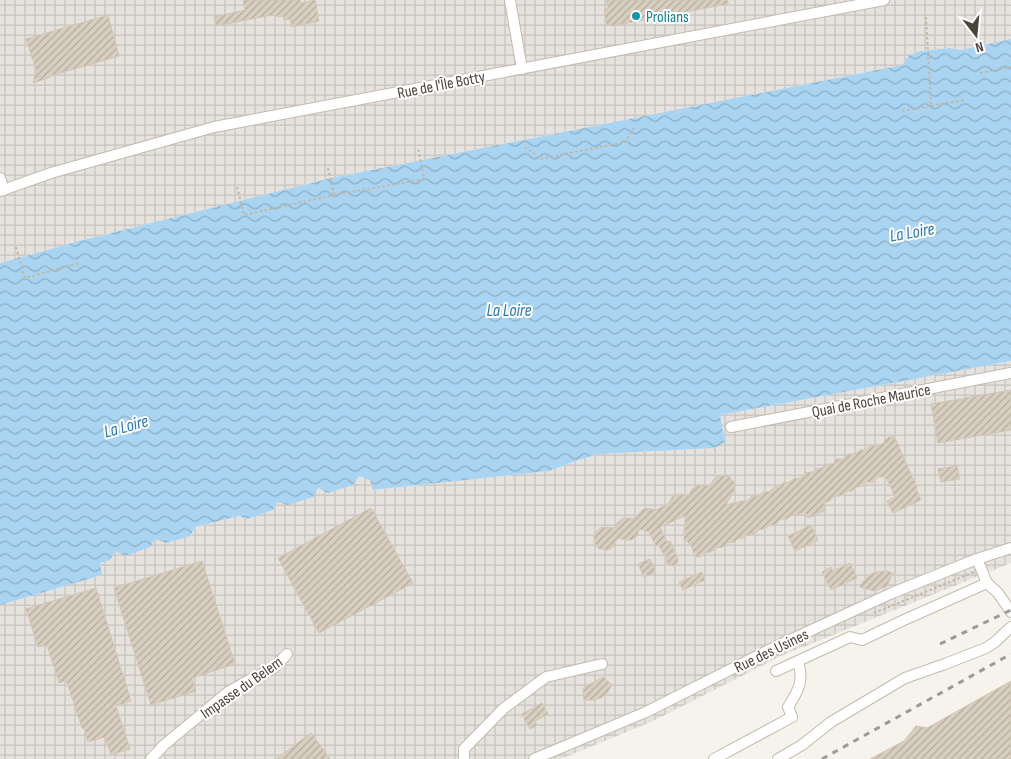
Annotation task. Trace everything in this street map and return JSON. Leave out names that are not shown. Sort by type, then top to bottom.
[{"type":"street","points":[[510,0],[522,69]]},
{"type":"street","name":"Rue de l'Île Botty","points":[[2,191],[51,174],[209,128],[884,0]]},
{"type":"street","points":[[0,178],[2,191]]},
{"type":"street","name":"Quai de Roche Maurice","points":[[731,427],[1011,373]]},
{"type":"street","name":"Rue des Usines","points":[[534,759],[646,712],[779,645],[892,593],[977,559],[1011,548]]},
{"type":"street","points":[[977,559],[987,583],[998,593],[1011,612]]},
{"type":"street","points":[[776,671],[850,637],[862,640],[987,583]]},
{"type":"street","points":[[778,759],[802,745],[831,722],[904,678],[986,648],[1011,627]]},
{"type":"street","name":"Impasse du Belem","points":[[150,759],[228,692],[251,678],[274,668],[287,654]]},
{"type":"street","points":[[714,759],[792,717],[788,707],[800,686],[801,671],[798,661]]},
{"type":"street","points":[[464,759],[464,749],[503,709],[546,677],[602,664]]},
{"type":"path","points":[[926,17],[931,106]]},
{"type":"path","points":[[980,74],[1011,67]]},
{"type":"path","points":[[902,111],[964,100]]},
{"type":"path","points":[[525,147],[541,158],[550,157],[624,142],[636,126]]},
{"type":"path","points":[[237,187],[244,215],[334,195],[424,179],[418,148]]},
{"type":"path","points":[[328,168],[334,195]]},
{"type":"path","points":[[16,247],[25,278],[79,263]]},
{"type":"shaded area","points":[[0,0],[1011,0],[1011,39],[960,50],[950,48],[920,51],[909,55],[902,65],[331,178],[79,241],[0,263]]},
{"type":"shaded area","points":[[1011,361],[1011,563],[781,656],[651,722],[561,759],[0,759],[0,605],[101,575],[100,563],[115,551],[155,539],[190,536],[195,527],[239,516],[247,519],[273,510],[277,502],[358,476],[370,480],[374,490],[549,471],[598,454],[715,448],[725,442],[720,415]]},
{"type":"water","name":"La Loire","points":[[1011,39],[1011,361],[720,415],[725,442],[715,448],[598,454],[549,471],[373,490],[370,480],[359,476],[353,485],[328,493],[318,488],[313,497],[288,505],[277,502],[273,510],[247,519],[239,516],[195,527],[190,536],[166,543],[155,539],[150,547],[125,556],[115,551],[110,560],[100,563],[102,575],[0,605],[0,263],[79,241],[331,178],[902,65],[909,55],[920,51],[950,48],[960,50]]},
{"type":"building","points":[[243,0],[300,0],[301,3],[315,0],[319,21],[292,27],[290,19],[284,20],[283,16],[277,17],[277,14],[216,26],[214,17],[245,10]]},
{"type":"building","name":"Prolians","points":[[606,0],[728,0],[728,4],[611,26],[611,24],[607,25],[604,9],[608,8]]},
{"type":"building","points":[[108,15],[119,56],[50,76],[33,83],[36,70],[26,39]]},
{"type":"building","points":[[1011,390],[1011,430],[938,443],[931,404]]},
{"type":"building","points":[[889,437],[894,437],[896,440],[921,500],[893,513],[887,501],[895,497],[886,477],[878,477],[873,482],[866,482],[863,486],[856,487],[852,491],[845,492],[840,496],[834,496],[830,501],[823,503],[826,510],[808,518],[805,512],[792,515],[787,519],[780,519],[776,524],[737,539],[734,542],[727,543],[723,547],[716,548],[700,557],[694,555],[692,547],[686,540],[684,541],[687,515],[660,527],[667,542],[670,541],[678,559],[677,563],[673,566],[667,563],[666,556],[659,545],[656,546],[649,532],[640,529],[636,537],[631,540],[618,538],[613,547],[608,550],[598,548],[594,542],[595,533],[600,528],[613,528],[623,518],[635,519],[642,510],[647,508],[656,510],[668,504],[672,497],[677,495],[689,496],[691,490],[696,486],[710,486],[713,480],[719,476],[730,477],[734,483],[734,490],[726,505],[748,501],[752,496],[769,492],[774,487],[780,487],[783,483],[800,478],[805,473],[822,468],[826,464],[833,464],[837,459],[844,459],[848,454],[866,450],[870,445],[877,446],[884,443]]},
{"type":"building","points":[[957,466],[960,479],[941,482],[938,469]]},
{"type":"building","points":[[371,508],[413,583],[319,633],[278,558]]},
{"type":"building","points":[[811,525],[818,540],[795,551],[788,536]]},
{"type":"building","points":[[650,559],[656,572],[644,577],[638,564]]},
{"type":"building","points":[[202,561],[235,664],[192,678],[196,691],[151,705],[114,588]]},
{"type":"building","points":[[850,563],[857,578],[831,590],[822,572],[831,567],[833,571]]},
{"type":"building","points":[[887,571],[893,573],[887,586],[874,591],[860,587],[871,574]]},
{"type":"building","points":[[702,572],[705,580],[683,590],[679,582]]},
{"type":"building","points":[[96,588],[131,701],[116,706],[130,749],[111,755],[105,737],[88,742],[66,680],[59,683],[47,645],[38,647],[26,609]]},
{"type":"building","points":[[603,677],[612,685],[607,693],[601,698],[584,700],[583,688]]},
{"type":"building","points":[[1011,681],[1011,759],[870,759],[904,741],[916,726],[927,728]]},
{"type":"building","points":[[542,703],[548,714],[535,721],[537,725],[530,729],[522,714]]},
{"type":"building","points":[[311,733],[330,759],[276,759]]},
{"type":"railway","points":[[940,644],[1011,610]]},
{"type":"railway","points":[[822,759],[1011,654]]},
{"type":"place","name":"Prolians","points":[[636,16]]}]
